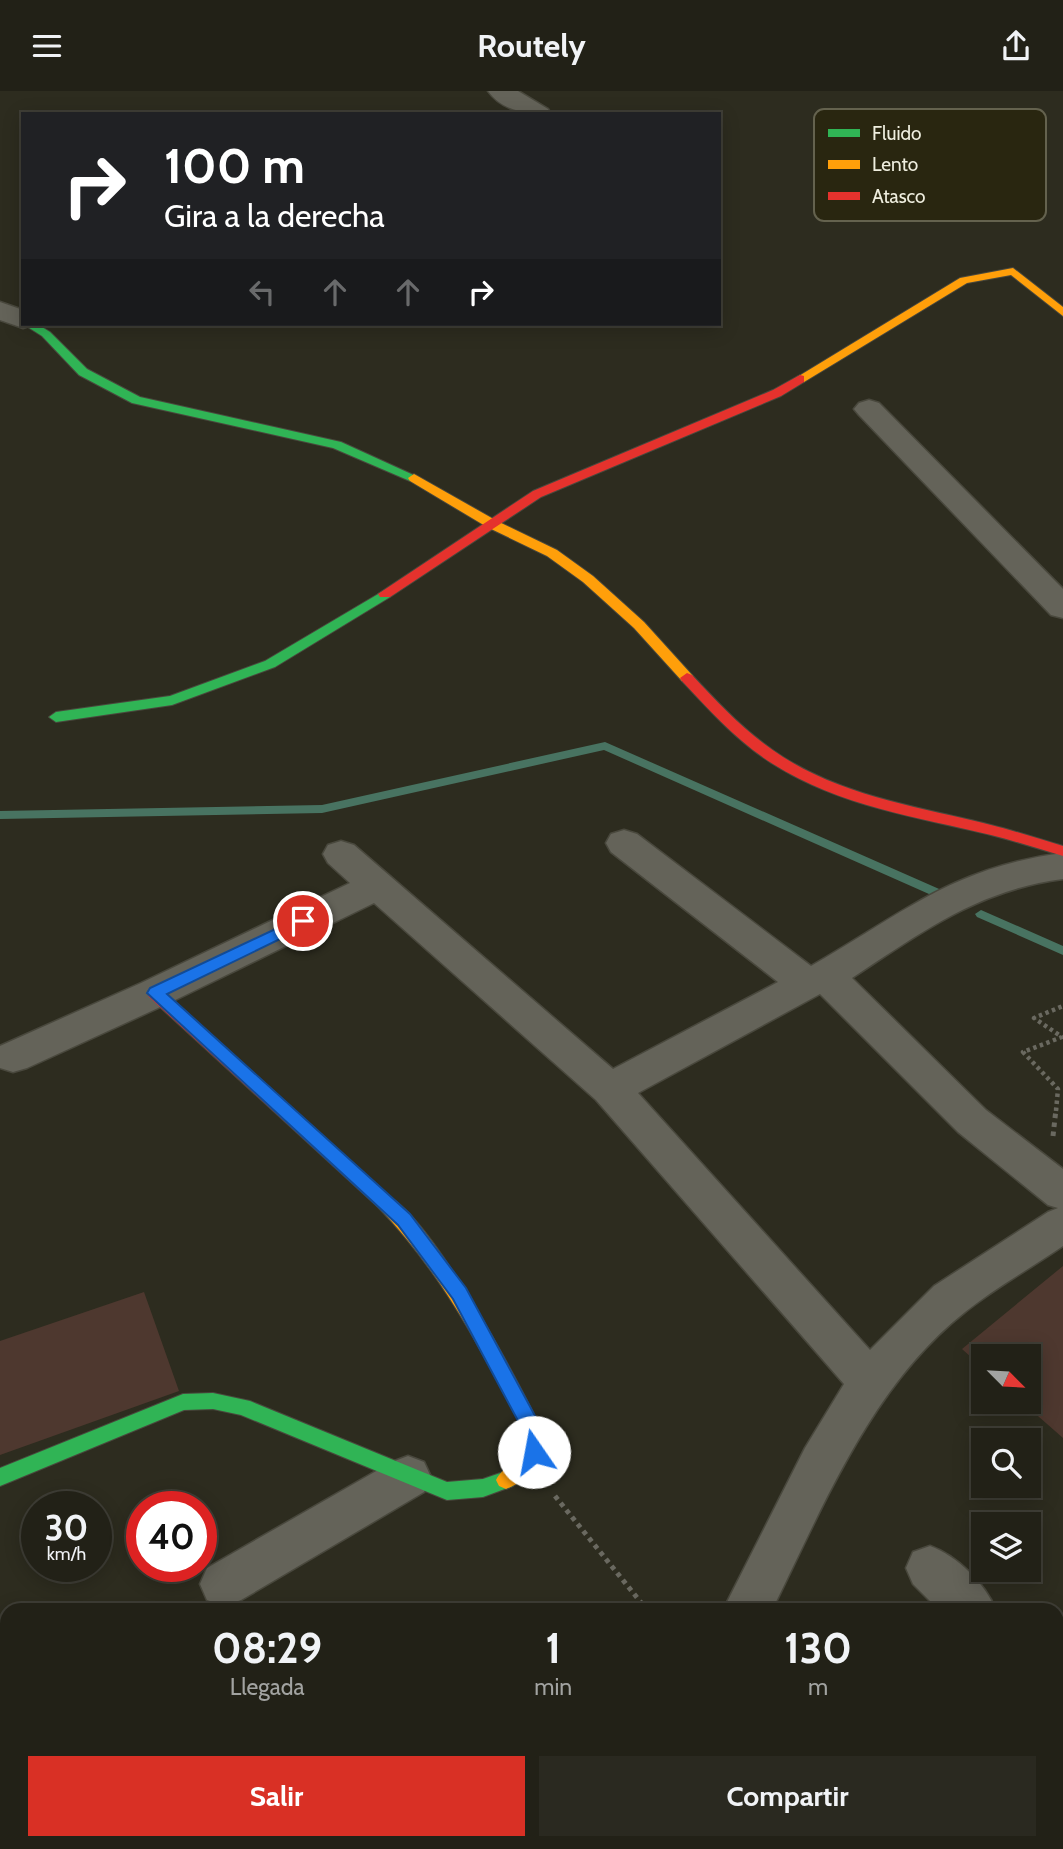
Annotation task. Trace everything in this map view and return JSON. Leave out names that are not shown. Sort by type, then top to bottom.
[{"type":"street","points":[[500,91],[536,112]]},
{"type":"street","points":[[56,717],[172,701],[270,664],[356,613],[537,494],[778,393],[964,279],[1013,271],[1063,313]]},
{"type":"street","points":[[0,310],[21,319]]},
{"type":"street","points":[[32,326],[46,334],[83,372],[136,400],[337,446],[409,475],[492,524],[552,554],[588,579],[639,625],[714,708],[760,748],[792,769],[834,788],[892,808],[994,831],[1063,851]]},
{"type":"street","points":[[869,409],[1063,608]]},
{"type":"street","points":[[624,843],[817,980],[972,1121],[1056,1187]]},
{"type":"street","points":[[341,854],[610,1089],[870,1382]]},
{"type":"street","points":[[610,1089],[817,980],[933,907],[989,881],[1063,866]]},
{"type":"street","points":[[13,1057],[155,993],[377,886]]},
{"type":"street","points":[[0,1477],[183,1402],[213,1401],[243,1407],[447,1491],[467,1492],[514,1476],[529,1462],[534,1452],[533,1431],[459,1293],[404,1220],[155,993]]},
{"type":"street","points":[[751,1603],[821,1463],[870,1382],[900,1347],[949,1299],[1063,1224]]},
{"type":"street","points":[[224,1584],[408,1477]]},
{"type":"street","points":[[930,1568],[965,1603]]},
{"type":"path","points":[[1056,1187],[1058,1089],[1023,1052],[1062,1037],[1034,1018],[1063,1006]]},
{"type":"path","points":[[529,1462],[641,1603]]},
{"type":"shaded area","points":[[1063,1266],[1063,1438],[1036,1414],[1041,1414],[1041,1344],[971,1344],[971,1357],[962,1349]]},
{"type":"shaded area","points":[[144,1292],[179,1391],[0,1455],[0,1341]]},
{"type":"waterway","points":[[0,815],[322,809],[605,746],[942,895]]},
{"type":"waterway","points":[[981,914],[1063,951]]},
{"type":"traffic: fast","points":[[32,326],[46,334],[83,372],[136,400],[337,445],[414,478]]},
{"type":"traffic: fast","points":[[56,717],[172,700],[270,664],[385,594]]},
{"type":"traffic: fast","points":[[0,1477],[183,1402],[213,1401],[243,1407],[447,1491],[483,1488],[506,1480]]},
{"type":"traffic: slow","points":[[800,379],[964,280],[1013,271],[1063,313]]},
{"type":"traffic: slow","points":[[414,478],[492,524],[552,553],[588,579],[639,625],[687,678]]},
{"type":"traffic: slow","points":[[383,1201],[407,1225],[449,1280],[485,1339],[533,1431],[534,1440],[529,1460],[520,1471],[506,1480]]},
{"type":"traffic: jam","points":[[385,594],[537,494],[777,393],[800,379]]},
{"type":"traffic: jam","points":[[687,678],[749,740],[777,760],[815,781],[864,799],[991,830],[1063,851]]},
{"type":"traffic: jam","points":[[155,993],[383,1201]]},
{"type":"route","points":[[303,921],[155,993],[404,1220],[459,1293],[533,1431],[534,1452]]}]
